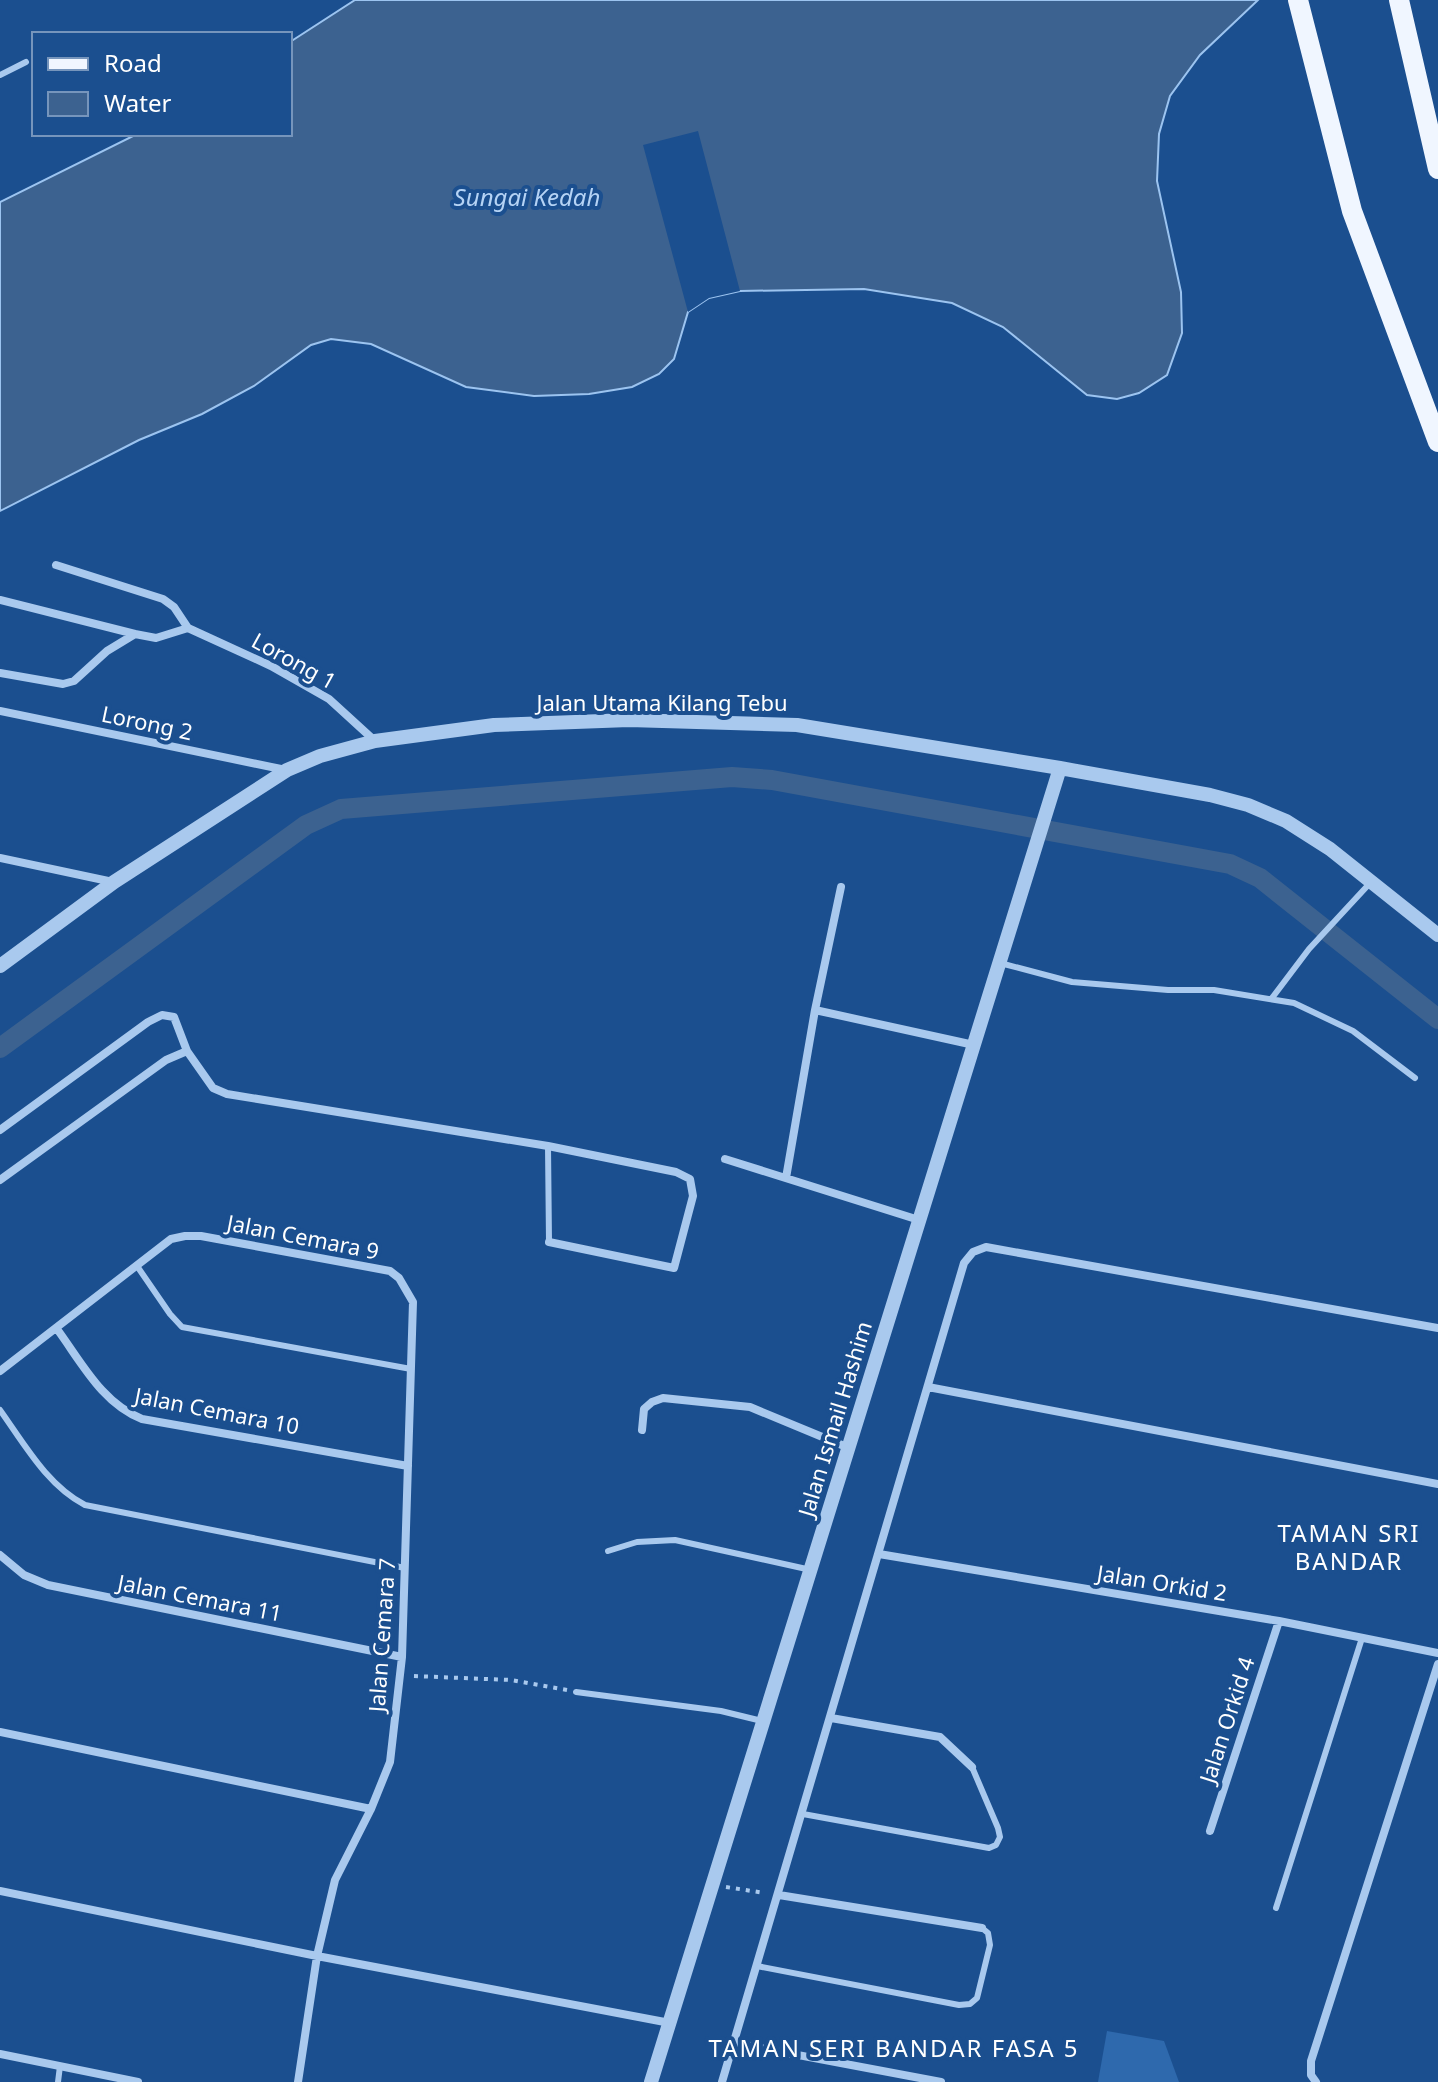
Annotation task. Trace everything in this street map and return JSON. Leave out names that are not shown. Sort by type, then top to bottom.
[{"type":"main road","points":[[1298,0],[1352,211],[1438,442]]},
{"type":"main road","points":[[1399,0],[1438,169]]},
{"type":"street","name":"Lorong 1","points":[[56,565],[163,599],[174,607],[188,628],[316,691],[375,741]]},
{"type":"street","points":[[0,600],[156,638],[188,628]]},
{"type":"street","points":[[0,673],[63,684],[74,681],[107,651],[135,634]]},
{"type":"street","name":"Lorong 2","points":[[0,711],[287,770]]},
{"type":"street","name":"Jalan Utama Kilang Tebu","points":[[0,966],[114,882],[287,770],[346,748],[375,741],[494,725],[629,720],[797,725],[1060,768],[1210,795],[1248,805],[1286,821],[1330,849],[1438,935]]},
{"type":"street","name":"Jalan Ismail Hashim","points":[[651,2082],[1060,768]]},
{"type":"street","points":[[0,858],[114,882]]},
{"type":"street","points":[[786,1178],[815,1010],[841,887]]},
{"type":"street","points":[[815,1010],[974,1045]]},
{"type":"street","points":[[0,1130],[162,1015],[174,1017],[187,1051],[213,1088],[227,1094],[548,1146],[676,1172],[690,1179],[693,1196],[674,1268],[549,1242]]},
{"type":"street","points":[[0,1180],[166,1060],[187,1051]]},
{"type":"street","points":[[725,1159],[919,1220]]},
{"type":"street","name":"Jalan Cemara 9","points":[[137,1266],[171,1239],[201,1236],[390,1271],[399,1278],[413,1302]]},
{"type":"street","points":[[722,2082],[964,1263],[973,1252],[986,1247],[1438,1328]]},
{"type":"street","points":[[0,1371],[137,1266]]},
{"type":"street","name":"Jalan Cemara 7","points":[[298,2082],[317,1956],[335,1880],[371,1809],[390,1762],[402,1657],[413,1302]]},
{"type":"street","name":"Jalan Cemara 10","points":[[57,1329],[109,1399],[122,1411],[142,1419],[408,1466]]},
{"type":"street","points":[[928,1387],[1438,1484]]},
{"type":"street","points":[[642,1430],[644,1409],[663,1398],[676,1398],[750,1407],[849,1448]]},
{"type":"street","name":"Jalan Orkid 2","points":[[879,1554],[1279,1621],[1438,1653]]},
{"type":"street","name":"Jalan Cemara 11","points":[[0,1555],[24,1575],[48,1585],[402,1657]]},
{"type":"street","name":"Jalan Orkid 4","points":[[1210,1831],[1279,1621]]},
{"type":"street","points":[[1316,2082],[1311,2075],[1311,2061],[1438,1664]]},
{"type":"street","points":[[831,1718],[940,1737],[972,1767]]},
{"type":"street","points":[[0,1732],[371,1809]]},
{"type":"street","points":[[0,1891],[317,1956],[670,2023]]},
{"type":"street","points":[[779,1895],[982,1928]]},
{"type":"street","points":[[734,2043],[941,2082]]},
{"type":"street","points":[[0,2054],[137,2082]]},
{"type":"lane","points":[[0,75],[26,62]]},
{"type":"lane","points":[[1272,998],[1309,949],[1372,882]]},
{"type":"lane","points":[[1000,963],[1072,982],[1168,990],[1214,990],[1294,1003],[1353,1031],[1415,1078]]},
{"type":"lane","points":[[548,1146],[549,1242]]},
{"type":"lane","points":[[137,1266],[182,1327],[411,1369]]},
{"type":"lane","points":[[0,1410],[53,1483],[85,1505],[405,1568]]},
{"type":"lane","points":[[608,1551],[637,1542],[675,1540],[811,1570]]},
{"type":"lane","points":[[1276,1908],[1362,1638]]},
{"type":"lane","points":[[576,1692],[721,1711],[764,1722]]},
{"type":"lane","points":[[803,1814],[989,1848],[996,1845],[1000,1837],[972,1767]]},
{"type":"lane","points":[[757,1966],[959,2005],[970,2004],[977,1998],[991,1939],[982,1928]]},
{"type":"lane","points":[[58,2082],[60,2066]]},
{"type":"path","points":[[402,1657],[415,1678],[511,1680],[576,1692]]},
{"type":"path","points":[[713,1885],[779,1895]]},
{"type":"shaded area","points":[[1107,2031],[1164,2041],[1179,2082],[1098,2082]]},
{"type":"water","name":"Sungai Kedah","points":[[355,0],[1258,0],[1200,55],[1170,96],[1159,134],[1157,181],[1181,292],[1182,333],[1167,375],[1139,393],[1117,399],[1087,395],[1003,327],[952,303],[864,289],[740,291],[709,298],[688,312],[674,359],[659,374],[632,387],[589,394],[534,396],[466,387],[371,344],[331,339],[311,345],[254,386],[202,414],[139,440],[0,511],[0,202],[133,136],[292,136],[292,41]]},
{"type":"pier","points":[[698,131],[740,291],[709,298],[688,312],[643,145]]},
{"type":"waterway","points":[[0,1048],[306,825],[341,809],[732,777],[772,780],[1230,864],[1260,878],[1438,1019]]},
{"type":"district","name":"TAMAN SRI BANDAR","points":[[1349,1548]]},
{"type":"district","name":"TAMAN SERI BANDAR FASA 5","points":[[894,2049]]}]
